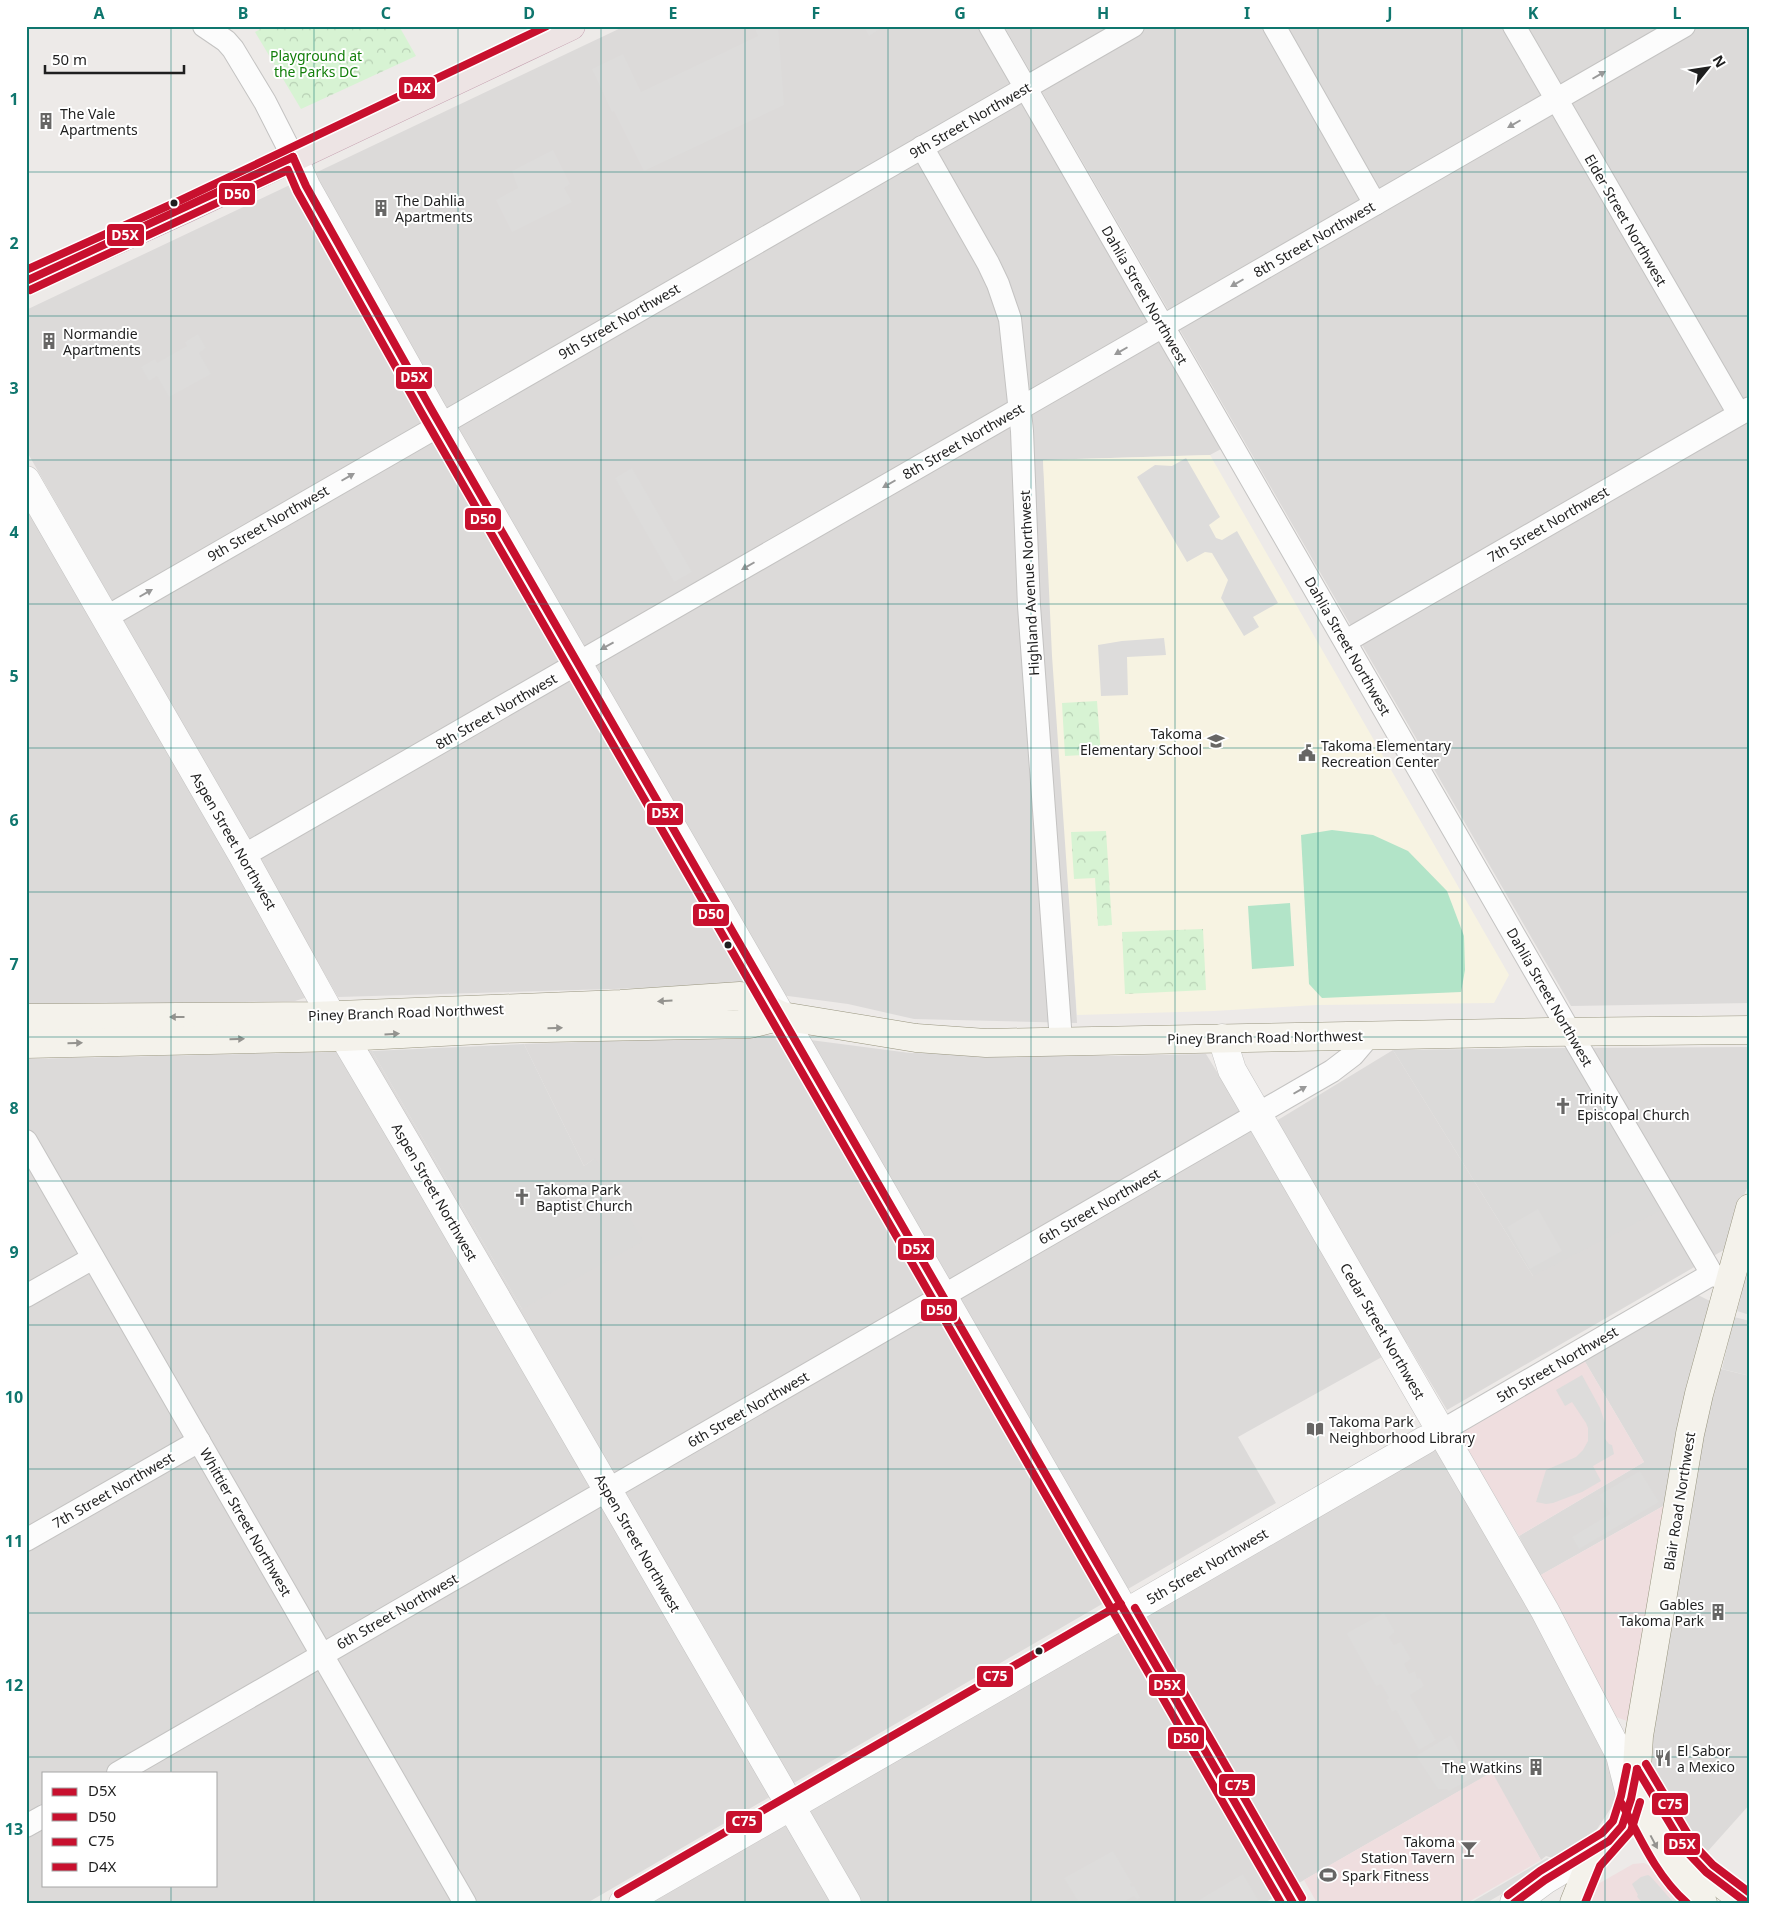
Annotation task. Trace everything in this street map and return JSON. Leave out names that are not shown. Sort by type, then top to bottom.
[{"type":"highway","points":[[26,281],[571,26]]},
{"type":"main road","name":"Piney Branch Road Northwest","points":[[26,1018],[499,1028],[750,1024],[782,1016],[939,1040],[986,1043],[1750,1030]]},
{"type":"main road","name":"Piney Branch Road Northwest","points":[[26,1044],[337,1026]]},
{"type":"main road","name":"Blair Road Northwest","points":[[1604,1845],[1622,1826],[1631,1799],[1628,1762],[1639,1736],[1690,1434],[1721,1278],[1750,1208]]},
{"type":"main road","name":"Cedar Street Northwest","points":[[1628,1762],[1687,1852],[1706,1872],[1747,1903]]},
{"type":"main road","points":[[1631,1799],[1664,1860],[1679,1879],[1703,1903]]},
{"type":"main road","points":[[1574,1903],[1591,1862],[1604,1845]]},
{"type":"street","points":[[204,26],[226,41],[233,49],[265,102],[306,186],[440,424],[1293,1903]]},
{"type":"street","name":"Dahlia Street Northwest","points":[[990,26],[1570,1032],[1721,1278]]},
{"type":"street","name":"9th Street Northwest","points":[[105,618],[1133,26]]},
{"type":"street","points":[[1274,26],[1375,204]]},
{"type":"street","name":"Elder Street Northwest","points":[[1514,26],[1744,411]]},
{"type":"street","name":"8th Street Northwest","points":[[243,856],[1684,26]]},
{"type":"street","name":"Highland Avenue Northwest","points":[[922,147],[988,263],[1005,300],[1012,338],[1020,409],[1029,606],[1061,1041]]},
{"type":"street","name":"7th Street Northwest","points":[[1346,641],[1744,411]]},
{"type":"street","name":"Aspen Street Northwest","points":[[26,480],[243,856],[337,1026],[847,1903]]},
{"type":"street","name":"6th Street Northwest","points":[[120,1772],[1258,1115],[1336,1068],[1353,1055],[1370,1035]]},
{"type":"street","name":"Cedar Street Northwest","points":[[1222,1038],[1232,1070],[1433,1436],[1535,1594],[1628,1762]]},
{"type":"street","name":"Whittier Street Northwest","points":[[26,1141],[466,1903]]},
{"type":"street","points":[[26,1296],[93,1258]]},
{"type":"street","name":"5th Street Northwest","points":[[623,1903],[1433,1436],[1721,1278]]},
{"type":"street","name":"7th Street Northwest","points":[[26,1540],[199,1441]]},
{"type":"street","points":[[26,1826],[42,1817]]},
{"type":"street","points":[[1514,1903],[1545,1880],[1604,1845]]},
{"type":"shaded area","points":[[625,26],[978,26],[1221,449],[1210,455],[1043,460],[1077,1023],[914,1019],[848,1004],[714,986],[338,997],[26,450],[26,310]]},
{"type":"shaded area","points":[[754,26],[778,26],[784,105],[644,171],[614,111],[612,112],[592,69],[623,54],[641,92],[758,36]]},
{"type":"shaded area","points":[[864,26],[884,26],[869,36]]},
{"type":"shaded area","points":[[1004,26],[1750,26],[1750,1003],[1571,1006]]},
{"type":"shaded area","points":[[553,150],[570,184],[564,188],[572,202],[512,232],[496,200],[518,188],[512,171]]},
{"type":"shaded area","points":[[198,334],[206,348],[199,353],[211,374],[169,397],[157,376],[149,381],[141,367],[155,359],[157,363],[187,346],[185,342]]},
{"type":"shaded area","name":"Takoma Elementary School","points":[[1210,455],[1509,975],[1494,1003],[1317,1005],[1214,1011],[1077,1015],[1052,656],[1043,460]]},
{"type":"shaded area","points":[[1186,458],[1220,517],[1209,525],[1216,538],[1222,540],[1237,531],[1278,603],[1253,617],[1259,627],[1244,636],[1221,598],[1228,580],[1212,553],[1205,552],[1187,562],[1137,477],[1155,465],[1172,466]]},
{"type":"shaded area","points":[[632,468],[692,572],[674,582],[615,478]]},
{"type":"shaded area","points":[[26,500],[311,996],[295,1001],[26,1007]]},
{"type":"shaded area","points":[[1164,638],[1166,655],[1127,657],[1128,695],[1101,696],[1098,645]]},
{"type":"shaded area","points":[[772,1035],[910,1053],[1111,1056],[1206,1054],[1255,1134],[1393,1050],[1533,1276],[1567,1048],[1750,1047],[1750,1181],[1742,1200],[1729,1247],[1447,1410],[1407,1343],[1238,1437],[1276,1503],[587,1903],[26,1903],[26,1059],[372,1051],[522,1309],[594,1159],[584,1166],[524,1044]]},
{"type":"shaded area","points":[[524,1044],[584,1166],[595,1158],[643,1241],[522,1309],[372,1051]]},
{"type":"shaded area","points":[[1567,1048],[1661,1210],[1533,1276],[1393,1050]]},
{"type":"shaded area","points":[[1538,1209],[1562,1251],[1530,1269],[1507,1227]]},
{"type":"shaded area","points":[[1750,1265],[1750,1315],[1737,1311],[1741,1297],[1735,1297],[1740,1279],[1745,1281]]},
{"type":"shaded area","points":[[1698,1295],[1710,1301],[1715,1312],[1674,1500],[1539,1576],[1519,1536],[1644,1462],[1584,1360]]},
{"type":"shaded area","points":[[1734,1317],[1750,1321],[1750,1376],[1722,1369]]},
{"type":"shaded area","points":[[1584,1360],[1644,1462],[1519,1536],[1458,1435]]},
{"type":"shaded area","points":[[1713,1367],[1750,1376],[1750,1804],[1708,1851],[1684,1828],[1648,1761]]},
{"type":"shaded area","points":[[1582,1375],[1600,1408],[1605,1423],[1605,1439],[1612,1445],[1614,1454],[1593,1466],[1601,1481],[1582,1492],[1553,1503],[1536,1502],[1546,1470],[1576,1457],[1588,1441],[1586,1423],[1572,1402],[1565,1406],[1556,1390]]},
{"type":"shaded area","points":[[1436,1446],[1509,1570],[1619,1785],[1615,1802],[1591,1838],[1559,1860],[1546,1856],[1541,1860],[1491,1773],[1264,1903],[652,1903]]},
{"type":"shaded area","points":[[1640,1471],[1659,1502],[1579,1549],[1572,1537],[1610,1514],[1599,1495]]},
{"type":"shaded area","points":[[1674,1500],[1636,1713],[1627,1721],[1616,1717],[1539,1576]]},
{"type":"shaded area","points":[[1384,1613],[1394,1630],[1394,1633],[1389,1637],[1394,1645],[1401,1642],[1411,1659],[1404,1664],[1409,1674],[1415,1671],[1417,1679],[1420,1678],[1424,1686],[1410,1695],[1436,1740],[1419,1750],[1396,1710],[1392,1712],[1386,1700],[1389,1698],[1381,1684],[1376,1686],[1347,1633]]},
{"type":"shaded area","points":[[1451,1735],[1470,1772],[1479,1767],[1482,1772],[1449,1791],[1447,1789],[1438,1789],[1416,1756]]},
{"type":"shaded area","points":[[1492,1772],[1541,1860],[1467,1903],[1317,1903],[1304,1880]]},
{"type":"shaded area","points":[[1113,1851],[1132,1883],[1130,1884],[1131,1887],[1134,1886],[1140,1898],[1137,1900],[1134,1896],[1122,1903],[1079,1903],[1064,1878]]},
{"type":"shaded area","points":[[1547,1858],[1557,1862],[1486,1903],[1470,1903]]},
{"type":"shaded area","points":[[1644,1863],[1653,1867],[1682,1903],[1584,1903],[1598,1884],[1633,1864]]},
{"type":"shaded area","points":[[1243,1874],[1260,1903],[1194,1903]]},
{"type":"shaded area","points":[[1648,1875],[1674,1903],[1643,1903],[1638,1898],[1632,1884],[1641,1877]]},
{"type":"green space","name":"Playground at the Parks DC","points":[[266,26],[399,26],[416,56],[301,109],[255,32]]},
{"type":"green space","points":[[1097,701],[1101,754],[1065,756],[1062,703]]},
{"type":"green space","points":[[1332,830],[1373,835],[1408,851],[1447,891],[1464,936],[1465,970],[1461,992],[1322,998],[1309,984],[1301,835]]},
{"type":"green space","points":[[1106,831],[1112,925],[1098,926],[1095,878],[1074,879],[1071,832]]},
{"type":"green space","points":[[1290,903],[1294,966],[1252,969],[1248,906]]},
{"type":"green space","points":[[1203,929],[1206,990],[1125,994],[1122,932]]},
{"type":"transit line","name":"D4X","points":[[26,270],[181,200],[547,26]]},
{"type":"transit line","name":"D5X","points":[[293,157],[306,186],[430,407],[1293,1903]]},
{"type":"transit line","name":"D5X","points":[[26,281],[293,157]]},
{"type":"transit line","name":"D50","points":[[30,290],[288,170],[297,191],[421,412],[1281,1903]]},
{"type":"transit line","name":"C75","points":[[618,1894],[1121,1604]]},
{"type":"transit line","name":"C75","points":[[1135,1608],[1302,1898]]},
{"type":"transit line","name":"C75","points":[[1646,1764],[1695,1846],[1713,1865],[1750,1893]]},
{"type":"transit line","name":"C75","points":[[1508,1895],[1540,1871],[1602,1833],[1613,1821],[1627,1767]]},
{"type":"transit line","name":"D5X","points":[[1637,1769],[1687,1852],[1706,1872],[1747,1903]]},
{"type":"transit line","name":"D5X","points":[[1514,1903],[1545,1880],[1609,1841],[1622,1826],[1631,1799],[1637,1769]]},
{"type":"transit line","name":"D50","points":[[1585,1903],[1600,1866],[1631,1831],[1640,1802]]},
{"type":"transit line","name":"D50","points":[[1622,1804],[1658,1869],[1676,1893],[1687,1903]]},
{"type":"place","name":"The Vale Apartments","points":[[46,121]]},
{"type":"place","name":"The Dahlia Apartments","points":[[381,208]]},
{"type":"place","name":"Normandie Apartments","points":[[49,341]]},
{"type":"place","name":"Takoma Elementary School","points":[[1216,741]]},
{"type":"place","name":"Takoma Elementary Recreation Center","points":[[1307,753]]},
{"type":"place","name":"Trinity Episcopal Church","points":[[1563,1106]]},
{"type":"place","name":"Takoma Park Baptist Church","points":[[522,1197]]},
{"type":"place","name":"Takoma Park Neighborhood Library","points":[[1315,1429]]},
{"type":"place","name":"Gables Takoma Park","points":[[1718,1612]]},
{"type":"place","name":"El Sabor a Mexico","points":[[1663,1758]]},
{"type":"place","name":"The Watkins","points":[[1536,1767]]},
{"type":"place","name":"Takoma Station Tavern","points":[[1469,1849]]},
{"type":"place","name":"Spark Fitness","points":[[1328,1875]]}]
